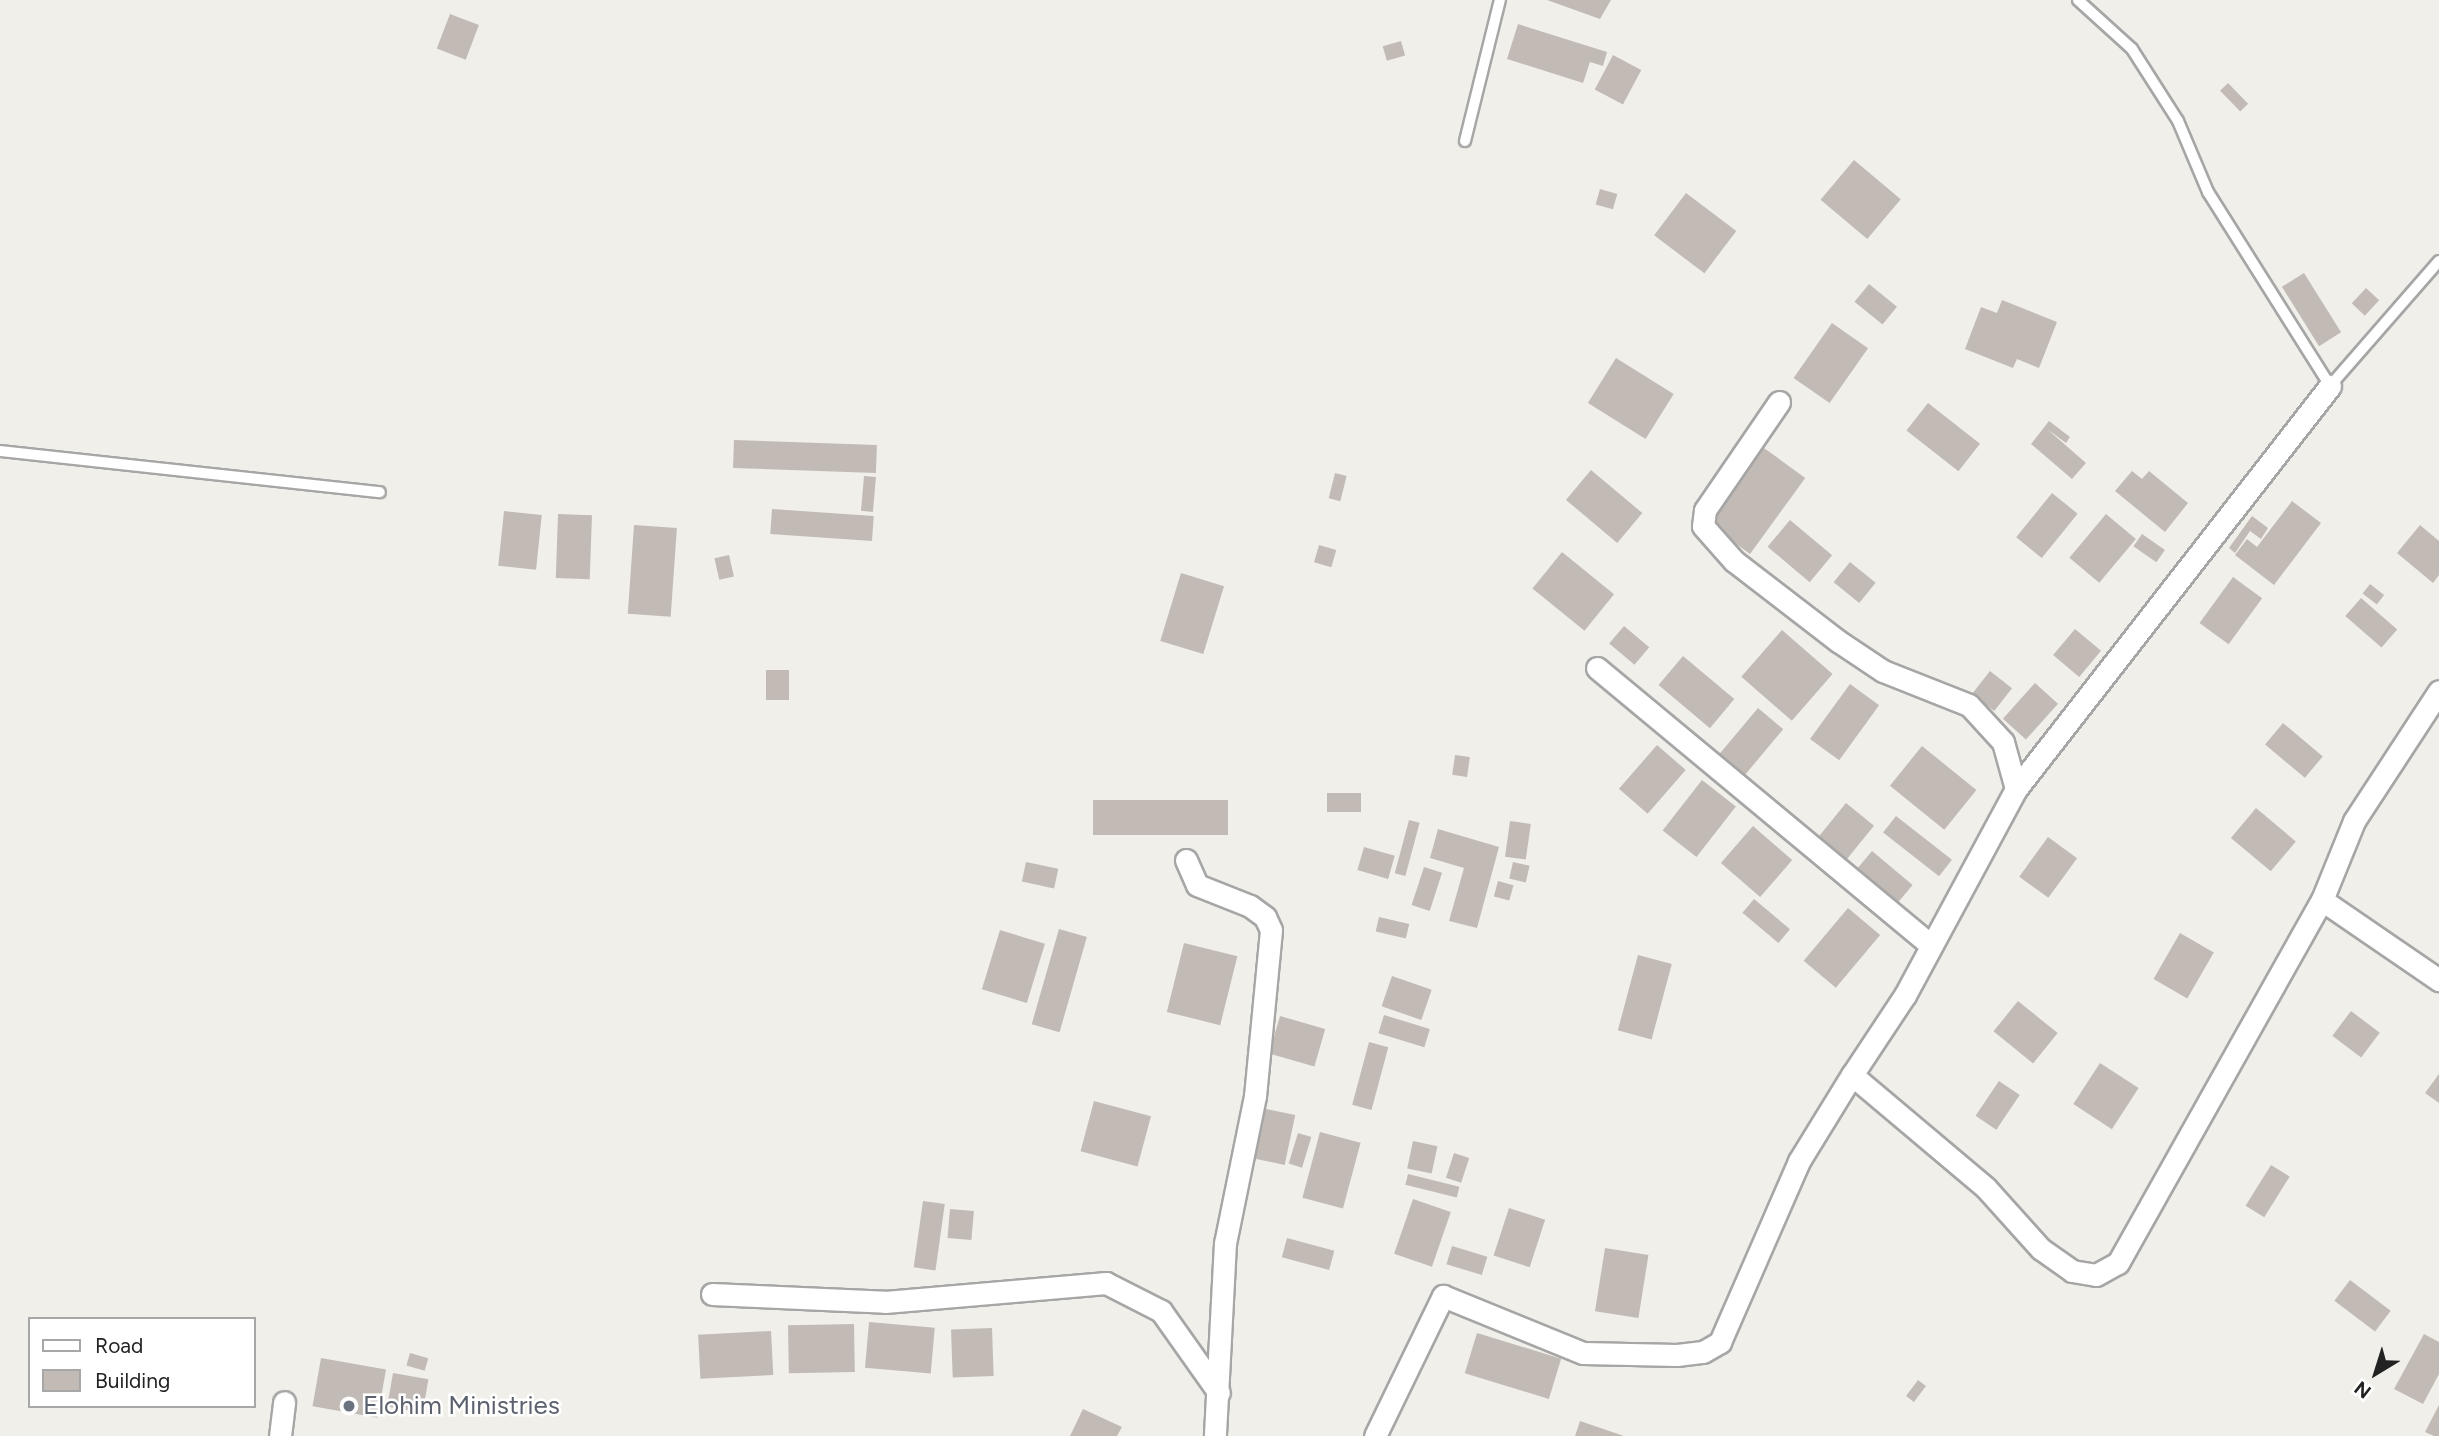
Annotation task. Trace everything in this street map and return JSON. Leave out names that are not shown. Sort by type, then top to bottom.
[{"type":"street","points":[[1375,1436],[1443,1296],[1583,1353],[1677,1355],[1703,1352],[1720,1342],[1799,1161],[1930,944],[2016,789],[2330,386]]},
{"type":"street","points":[[1779,402],[1705,510],[1703,526],[1734,561],[1838,641],[1883,671],[1969,705],[2003,742],[2016,789]]},
{"type":"street","points":[[1597,668],[1930,944]]},
{"type":"street","points":[[1852,1075],[1986,1188],[2041,1249],[2072,1271],[2096,1275],[2118,1263],[2322,900],[2354,821],[2439,691]]},
{"type":"street","points":[[1186,860],[1197,885],[1250,906],[1265,916],[1271,930],[1255,1096],[1225,1243],[1215,1436]]},
{"type":"street","points":[[2322,900],[2439,980]]},
{"type":"street","points":[[712,1294],[885,1303],[1106,1283],[1161,1311],[1219,1393]]},
{"type":"street","points":[[280,1436],[284,1402]]},
{"type":"lane","points":[[1465,141],[1500,0]]},
{"type":"lane","points":[[2078,0],[2132,48],[2178,121],[2208,192],[2330,386],[2439,261]]},
{"type":"lane","points":[[0,450],[380,492]]},
{"type":"building","points":[[1547,0],[1611,0],[1600,19]]},
{"type":"building","points":[[450,14],[479,25],[466,60],[437,49]]},
{"type":"building","points":[[1518,24],[1607,52],[1603,66],[1590,62],[1583,83],[1507,59]]},
{"type":"building","points":[[1401,41],[1405,55],[1387,61],[1383,46]]},
{"type":"building","points":[[1613,55],[1641,70],[1623,104],[1595,89]]},
{"type":"building","points":[[2228,83],[2248,104],[2240,112],[2220,91]]},
{"type":"building","points":[[1854,160],[1901,199],[1867,239],[1821,200]]},
{"type":"building","points":[[1600,189],[1617,194],[1613,209],[1596,204]]},
{"type":"building","points":[[1686,193],[1736,231],[1704,273],[1654,235]]},
{"type":"building","points":[[2304,273],[2341,332],[2319,346],[2282,287]]},
{"type":"building","points":[[1869,284],[1897,307],[1883,325],[1855,302]]},
{"type":"building","points":[[2366,288],[2379,300],[2365,316],[2352,303]]},
{"type":"building","points":[[2002,300],[2057,322],[2039,368],[2017,359],[2013,368],[1965,349],[1981,307],[1997,313]]},
{"type":"building","points":[[1832,323],[1868,348],[1830,403],[1794,378]]},
{"type":"building","points":[[1616,358],[1674,394],[1646,439],[1588,403]]},
{"type":"building","points":[[1928,403],[1980,444],[1958,471],[1906,431]]},
{"type":"building","points":[[2049,421],[2070,437],[2066,443],[2047,429],[2086,463],[2072,479],[2031,444]]},
{"type":"building","points":[[734,440],[877,445],[876,473],[733,468]]},
{"type":"building","points":[[1764,448],[1805,478],[1750,554],[1709,524]]},
{"type":"building","points":[[1591,470],[1642,513],[1617,543],[1566,500]]},
{"type":"building","points":[[2132,471],[2142,479],[2149,471],[2188,503],[2165,532],[2115,491]]},
{"type":"building","points":[[1335,473],[1347,476],[1340,501],[1329,498]]},
{"type":"building","points":[[864,476],[876,477],[873,512],[861,511]]},
{"type":"building","points":[[2052,493],[2078,514],[2042,558],[2016,537]]},
{"type":"building","points":[[2292,501],[2321,523],[2274,585],[2235,555],[2247,539],[2257,547]]},
{"type":"building","points":[[772,509],[874,516],[872,541],[770,534]]},
{"type":"building","points":[[504,511],[542,515],[536,570],[498,566]]},
{"type":"building","points":[[558,514],[592,515],[590,579],[556,578]]},
{"type":"building","points":[[2106,514],[2136,539],[2099,583],[2069,558]]},
{"type":"building","points":[[2252,516],[2268,528],[2261,539],[2250,531],[2235,553],[2229,548]]},
{"type":"building","points":[[1790,520],[1832,555],[1810,582],[1768,547]]},
{"type":"building","points":[[634,525],[677,528],[671,617],[628,614]]},
{"type":"building","points":[[2420,525],[2439,541],[2439,575],[2433,583],[2397,553]]},
{"type":"building","points":[[2142,534],[2165,550],[2156,562],[2133,546]]},
{"type":"building","points":[[1319,545],[1336,550],[1331,567],[1314,562]]},
{"type":"building","points":[[1562,552],[1614,594],[1584,631],[1532,589]]},
{"type":"building","points":[[729,555],[734,576],[719,580],[714,558]]},
{"type":"building","points":[[1850,562],[1876,583],[1859,603],[1834,582]]},
{"type":"building","points":[[1181,573],[1224,586],[1203,654],[1160,641]]},
{"type":"building","points":[[2233,577],[2262,598],[2229,644],[2199,623]]},
{"type":"building","points":[[2370,584],[2384,595],[2377,605],[2363,593]]},
{"type":"building","points":[[2361,598],[2397,629],[2381,648],[2345,616]]},
{"type":"building","points":[[1624,626],[1649,647],[1634,665],[1609,644]]},
{"type":"building","points":[[2075,629],[2101,651],[2079,677],[2053,655]]},
{"type":"building","points":[[1782,630],[1833,674],[1792,721],[1741,677]]},
{"type":"building","points":[[1683,656],[1734,699],[1710,728],[1659,685]]},
{"type":"building","points":[[766,670],[789,670],[789,700],[766,700]]},
{"type":"building","points":[[1990,671],[2012,688],[1994,711],[1972,694]]},
{"type":"building","points":[[2035,683],[2058,704],[2026,739],[2003,719]]},
{"type":"building","points":[[1850,684],[1879,705],[1839,760],[1810,739]]},
{"type":"building","points":[[1758,708],[1783,729],[1745,775],[1719,754]]},
{"type":"building","points":[[2283,723],[2323,756],[2305,778],[2265,744]]},
{"type":"building","points":[[1657,745],[1686,770],[1648,814],[1619,789]]},
{"type":"building","points":[[1922,746],[1976,790],[1944,830],[1890,786]]},
{"type":"building","points":[[1455,755],[1470,757],[1467,777],[1452,775]]},
{"type":"building","points":[[1702,780],[1736,806],[1696,857],[1663,830]]},
{"type":"building","points":[[1327,793],[1361,793],[1361,812],[1327,812]]},
{"type":"building","points":[[1093,800],[1228,800],[1228,835],[1093,835]]},
{"type":"building","points":[[1846,803],[1874,826],[1843,865],[1815,842]]},
{"type":"building","points":[[2256,808],[2296,841],[2271,871],[2231,838]]},
{"type":"building","points":[[1896,816],[1952,860],[1939,876],[1883,833]]},
{"type":"building","points":[[1409,820],[1420,823],[1405,876],[1395,873]]},
{"type":"building","points":[[1510,821],[1531,824],[1526,860],[1505,857]]},
{"type":"building","points":[[1753,826],[1792,860],[1760,897],[1721,863]]},
{"type":"building","points":[[1438,829],[1499,847],[1477,928],[1449,921],[1464,868],[1430,858]]},
{"type":"building","points":[[2048,837],[2077,858],[2048,898],[2019,877]]},
{"type":"building","points":[[1364,847],[1395,856],[1388,879],[1357,870]]},
{"type":"building","points":[[1872,851],[1913,885],[1893,908],[1853,874]]},
{"type":"building","points":[[1026,862],[1058,869],[1054,888],[1022,882]]},
{"type":"building","points":[[1513,862],[1530,866],[1526,882],[1509,879]]},
{"type":"building","points":[[1424,867],[1442,873],[1430,911],[1412,905]]},
{"type":"building","points":[[1498,881],[1513,885],[1509,901],[1494,896]]},
{"type":"building","points":[[1754,899],[1790,929],[1778,943],[1742,913]]},
{"type":"building","points":[[1848,908],[1880,935],[1836,988],[1804,961]]},
{"type":"building","points":[[1379,917],[1409,924],[1406,939],[1376,932]]},
{"type":"building","points":[[1059,929],[1087,937],[1060,1032],[1032,1024]]},
{"type":"building","points":[[1000,930],[1045,944],[1027,1003],[982,989]]},
{"type":"building","points":[[2180,933],[2214,952],[2187,998],[2154,979]]},
{"type":"building","points":[[1184,943],[1237,956],[1220,1025],[1167,1012]]},
{"type":"building","points":[[1638,955],[1672,964],[1652,1039],[1618,1030]]},
{"type":"building","points":[[1392,976],[1432,990],[1421,1020],[1382,1006]]},
{"type":"building","points":[[2018,1001],[2058,1033],[2033,1063],[1993,1031]]},
{"type":"building","points":[[2351,1011],[2380,1033],[2361,1057],[2332,1036]]},
{"type":"building","points":[[1384,1015],[1430,1029],[1424,1047],[1378,1033]]},
{"type":"building","points":[[1280,1016],[1325,1029],[1314,1066],[1269,1053]]},
{"type":"building","points":[[1369,1042],[1388,1047],[1371,1110],[1352,1105]]},
{"type":"building","points":[[2100,1063],[2139,1088],[2112,1129],[2073,1104]]},
{"type":"building","points":[[2439,1074],[2439,1103],[2425,1093]]},
{"type":"building","points":[[1999,1081],[2020,1095],[1996,1130],[1976,1116]]},
{"type":"building","points":[[1094,1101],[1151,1116],[1138,1166],[1081,1151]]},
{"type":"building","points":[[1262,1108],[1295,1115],[1285,1165],[1251,1158]]},
{"type":"building","points":[[1320,1132],[1361,1143],[1343,1209],[1302,1198]]},
{"type":"building","points":[[1298,1133],[1311,1137],[1302,1168],[1289,1164]]},
{"type":"building","points":[[1413,1141],[1437,1146],[1432,1174],[1407,1168]]},
{"type":"building","points":[[1454,1153],[1469,1158],[1461,1183],[1446,1178]]},
{"type":"building","points":[[2271,1165],[2290,1177],[2264,1217],[2246,1206]]},
{"type":"building","points":[[1408,1174],[1459,1187],[1457,1197],[1405,1185]]},
{"type":"building","points":[[1413,1199],[1451,1212],[1432,1267],[1394,1254]]},
{"type":"building","points":[[923,1201],[945,1204],[935,1270],[914,1267]]},
{"type":"building","points":[[1509,1208],[1545,1220],[1530,1267],[1494,1256]]},
{"type":"building","points":[[950,1209],[974,1211],[971,1240],[947,1238]]},
{"type":"building","points":[[1287,1238],[1334,1251],[1329,1270],[1282,1257]]},
{"type":"building","points":[[1452,1246],[1487,1257],[1482,1275],[1446,1264]]},
{"type":"building","points":[[1605,1248],[1648,1255],[1638,1318],[1595,1311]]},
{"type":"building","points":[[2350,1280],[2391,1311],[2375,1331],[2334,1301]]},
{"type":"building","points":[[869,1322],[935,1328],[931,1374],[865,1368]]},
{"type":"building","points":[[854,1324],[855,1372],[789,1373],[788,1325]]},
{"type":"building","points":[[992,1328],[994,1376],[953,1377],[951,1329]]},
{"type":"building","points":[[771,1331],[773,1375],[700,1379],[698,1335]]},
{"type":"building","points":[[1477,1333],[1561,1359],[1549,1399],[1465,1373]]},
{"type":"building","points":[[2424,1334],[2439,1342],[2439,1374],[2423,1404],[2394,1389]]},
{"type":"building","points":[[410,1353],[428,1358],[425,1371],[406,1365]]},
{"type":"building","points":[[321,1358],[386,1369],[377,1418],[312,1406]]},
{"type":"building","points":[[393,1373],[428,1379],[423,1413],[387,1406]]},
{"type":"building","points":[[1918,1380],[1926,1386],[1914,1402],[1906,1396]]},
{"type":"building","points":[[2439,1405],[2439,1436],[2434,1436],[2425,1432]]},
{"type":"building","points":[[1083,1409],[1122,1427],[1117,1436],[1070,1436]]},
{"type":"building","points":[[1580,1421],[1624,1436],[1575,1436]]},
{"type":"place","name":"Elohim Ministries","points":[[349,1406]]}]
